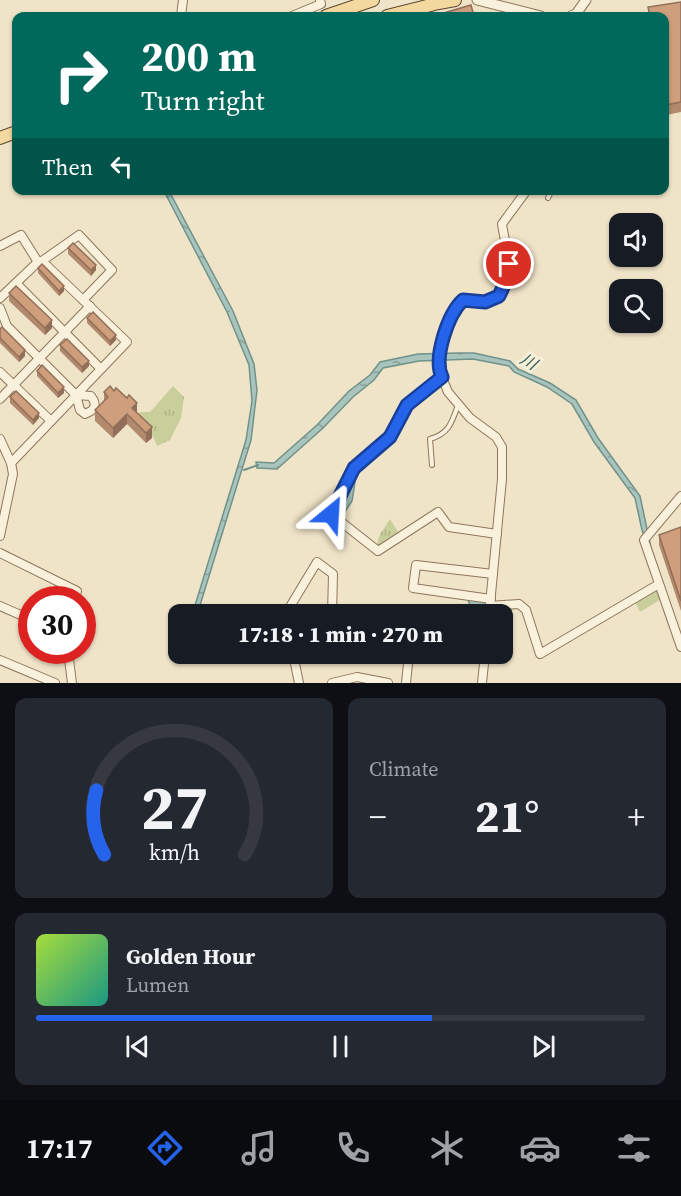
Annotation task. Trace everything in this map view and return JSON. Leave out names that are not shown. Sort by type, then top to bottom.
[{"type":"main road","points":[[338,12],[373,0]]},
{"type":"main road","points":[[401,12],[435,2],[456,0]]},
{"type":"street","points":[[302,12],[321,4],[320,0]]},
{"type":"street","points":[[477,0],[525,12]]},
{"type":"street","points":[[576,12],[586,0]]},
{"type":"street","points":[[490,603],[502,479],[502,447],[500,442],[470,418],[448,392],[438,368],[451,316],[456,307],[463,300],[485,302],[492,300],[499,296],[504,288],[509,274],[509,264],[502,224],[523,195]]},
{"type":"street","points":[[0,246],[21,235],[40,261],[127,342],[11,463]]},
{"type":"street","points":[[0,298],[40,261],[79,235],[112,270],[83,300]]},
{"type":"street","points":[[16,283],[101,369]]},
{"type":"street","points":[[0,399],[90,306]]},
{"type":"street","points":[[0,308],[7,326],[76,395]]},
{"type":"street","points":[[0,372],[51,421]]},
{"type":"street","points":[[442,377],[407,405],[390,437],[354,468],[331,514],[378,551],[438,512],[449,527],[497,534]]},
{"type":"street","points":[[0,439],[11,463],[13,474],[0,536]]},
{"type":"street","points":[[681,496],[644,540],[681,647]]},
{"type":"street","points":[[0,553],[67,586]]},
{"type":"street","points":[[292,604],[318,562],[333,574],[332,604]]},
{"type":"street","points":[[493,574],[416,565],[413,588],[490,603],[519,604],[526,609],[540,654],[659,584]]},
{"type":"street","points":[[0,606],[18,614]]},
{"type":"street","points":[[0,660],[55,683]]},
{"type":"street","points":[[70,664],[72,683]]},
{"type":"street","points":[[295,664],[299,683]]},
{"type":"street","points":[[406,683],[408,664]]},
{"type":"street","points":[[482,683],[484,664]]},
{"type":"street","points":[[332,683],[357,677],[388,683]]},
{"type":"lane","points":[[432,465],[430,439],[440,436],[451,424],[458,404]]},
{"type":"green space","points":[[173,386],[184,397],[181,418],[170,440],[157,446],[154,438],[135,419],[140,412],[150,412]]},
{"type":"green space","points":[[390,519],[400,535],[376,547],[380,534]]},
{"type":"green space","points":[[659,586],[663,598],[640,612],[634,600]]},
{"type":"water","points":[[166,195],[171,195],[233,311],[254,364],[257,390],[251,440],[200,604],[195,604],[246,440],[252,401],[249,365],[227,312]]},
{"type":"water","name":"川","points":[[474,353],[510,361],[518,369],[550,383],[576,400],[598,438],[640,496],[651,548],[681,638],[642,530],[635,498],[594,442],[572,404],[547,387],[514,372],[509,366],[473,359],[419,361],[383,368],[374,380],[277,469],[257,468],[256,462],[274,463],[317,425],[349,391],[370,375],[380,362],[418,354]]},
{"type":"water","points":[[357,470],[352,501],[340,519],[334,514]]},
{"type":"water","points":[[467,597],[489,601],[489,604],[470,604]]},
{"type":"building","points":[[681,2],[681,102],[669,104],[669,12],[649,12],[648,7]]},
{"type":"building","points":[[471,5],[473,12],[447,12]]},
{"type":"building","points":[[73,243],[96,265],[91,270],[68,248]]},
{"type":"building","points":[[42,264],[64,286],[59,291],[38,268]]},
{"type":"building","points":[[16,286],[52,320],[45,328],[9,293]]},
{"type":"building","points":[[93,312],[116,335],[110,341],[87,318]]},
{"type":"building","points":[[2,327],[25,350],[19,357],[0,338]]},
{"type":"building","points":[[67,339],[89,361],[82,367],[60,345]]},
{"type":"building","points":[[42,365],[64,387],[58,393],[37,371]]},
{"type":"building","points":[[110,386],[114,391],[116,388],[127,398],[129,395],[137,403],[132,408],[152,427],[146,433],[127,414],[113,428],[95,410],[108,397],[104,392]]},
{"type":"building","points":[[16,391],[39,413],[33,420],[10,397]]},
{"type":"building","points":[[681,527],[681,601],[659,535]]},
{"type":"waterway","name":"川","points":[[244,470],[258,465]]},
{"type":"route","points":[[331,514],[354,468],[390,437],[407,405],[442,377],[438,368],[441,351],[451,316],[456,307],[463,300],[485,302],[499,296],[509,274],[509,264]]}]
